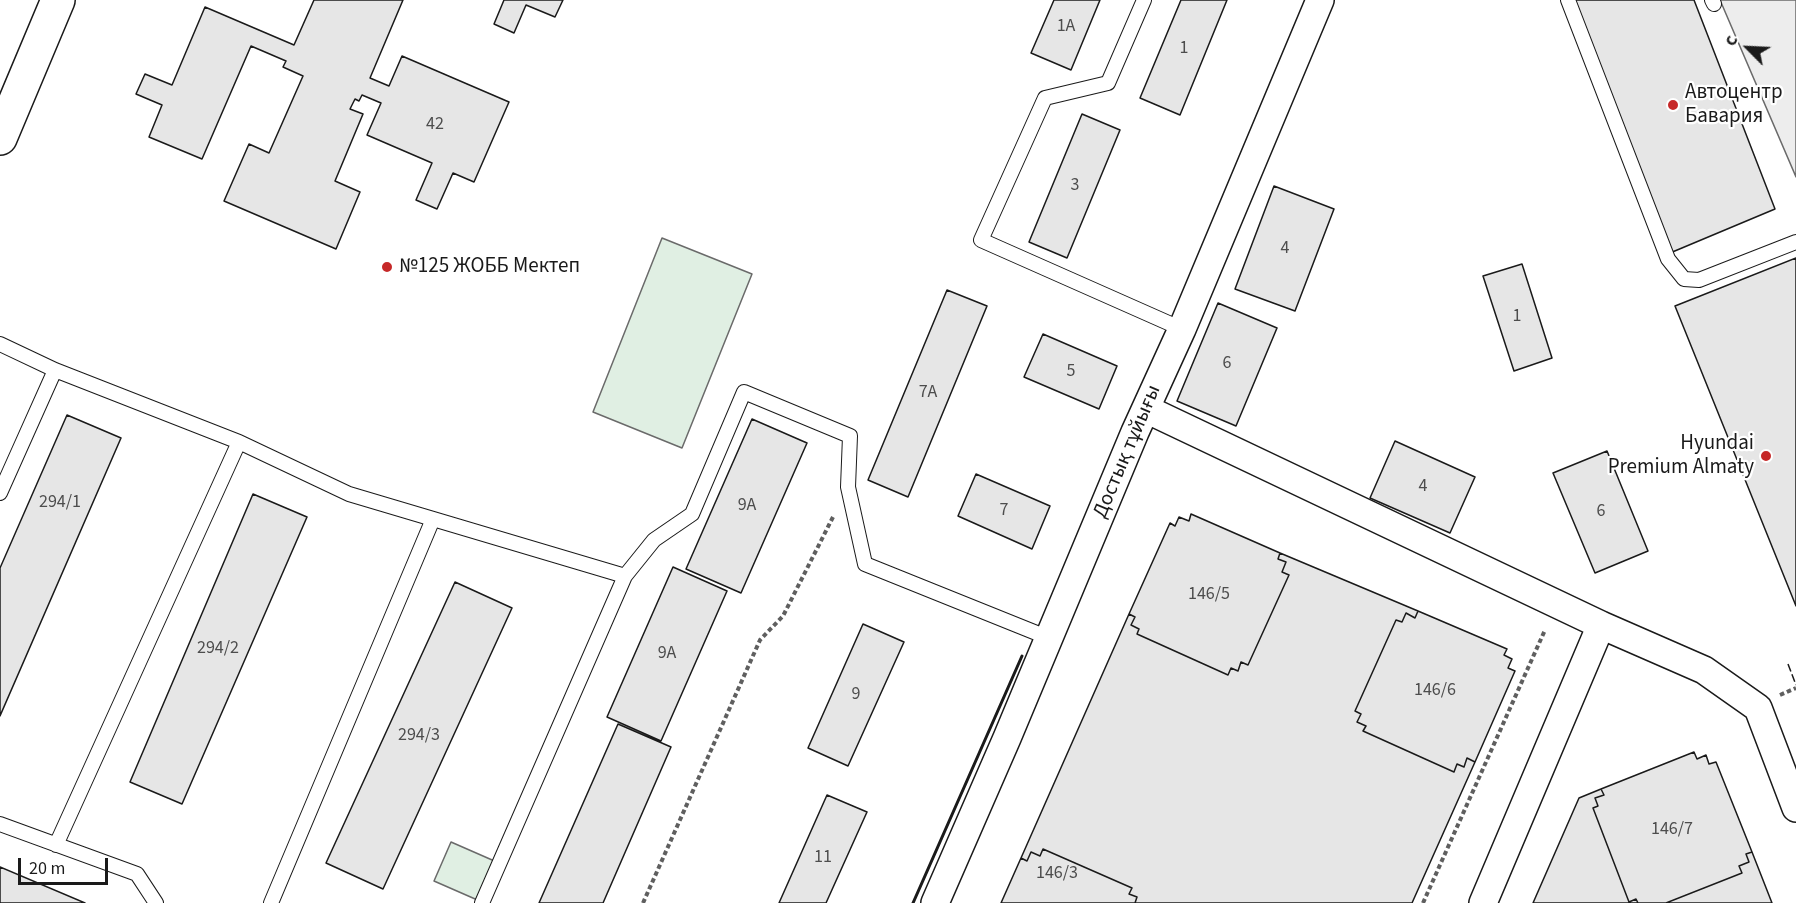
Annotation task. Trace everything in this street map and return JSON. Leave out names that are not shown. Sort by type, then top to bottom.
[{"type":"street","points":[[0,138],[58,0]]},
{"type":"street","name":"Достық тұйығы","points":[[935,903],[1182,329],[1320,0]]},
{"type":"street","points":[[1146,410],[1601,625],[1704,670],[1758,708],[1796,808]]},
{"type":"street","points":[[1483,903],[1601,625]]},
{"type":"lane","points":[[1144,0],[1108,83],[1045,98],[981,240],[1182,329]]},
{"type":"lane","points":[[1568,0],[1668,259],[1684,279],[1699,280],[1796,242]]},
{"type":"lane","points":[[0,344],[55,370],[239,442],[349,494],[625,576]]},
{"type":"lane","points":[[0,493],[55,370]]},
{"type":"lane","points":[[482,903],[625,576],[654,540],[692,514],[744,392],[850,436],[848,487],[865,564],[1049,638]]},
{"type":"lane","points":[[56,845],[239,442]]},
{"type":"lane","points":[[271,903],[433,519]]},
{"type":"lane","points":[[0,824],[136,874],[156,903]]},
{"type":"path","points":[[643,903],[760,640],[783,616],[848,487]]},
{"type":"path","points":[[1423,903],[1556,604]]},
{"type":"green space","points":[[662,238],[752,274],[682,448],[593,412]]},
{"type":"green space","points":[[451,842],[499,863],[482,902],[434,881]]},
{"type":"shaded area","points":[[1720,0],[1796,0],[1796,177]]},
{"type":"building","points":[[314,0],[403,0],[370,78],[389,86],[402,56],[509,102],[474,182],[453,173],[437,209],[416,200],[432,163],[367,135],[381,103],[362,95],[359,101],[355,99],[350,109],[363,114],[335,181],[360,192],[336,249],[224,201],[249,144],[269,153],[303,76],[283,67],[286,61],[251,46],[202,159],[149,137],[162,105],[136,94],[145,74],[172,85],[205,7],[294,45]]},
{"type":"building","points":[[504,0],[563,0],[555,17],[526,5],[514,33],[494,24]]},
{"type":"building","points":[[1054,0],[1100,0],[1071,70],[1031,53]]},
{"type":"building","points":[[1181,0],[1227,0],[1180,115],[1140,98]]},
{"type":"building","name":"Автоцентр Бавария","points":[[1571,0],[1694,0],[1775,209],[1670,253]]},
{"type":"building","points":[[1082,114],[1120,130],[1067,258],[1029,242]]},
{"type":"building","points":[[1274,186],[1334,209],[1295,311],[1235,289]]},
{"type":"building","name":"Hyundai Premium Almaty","points":[[1796,258],[1796,606],[1675,306]]},
{"type":"building","points":[[1522,264],[1552,358],[1514,371],[1483,276]]},
{"type":"building","points":[[947,290],[987,306],[908,497],[868,480]]},
{"type":"building","points":[[1218,303],[1277,328],[1236,426],[1177,401]]},
{"type":"building","points":[[1043,334],[1117,366],[1099,409],[1024,377]]},
{"type":"building","points":[[67,415],[121,438],[0,716],[0,568]]},
{"type":"building","points":[[752,419],[807,443],[741,593],[686,569]]},
{"type":"building","points":[[1395,441],[1475,477],[1450,533],[1370,498]]},
{"type":"building","points":[[1607,451],[1648,551],[1595,573],[1553,473]]},
{"type":"building","points":[[976,474],[1050,506],[1032,549],[958,516]]},
{"type":"building","points":[[253,494],[307,517],[182,804],[130,782]]},
{"type":"building","points":[[1191,514],[1280,553],[1278,559],[1286,562],[1282,572],[1289,575],[1248,665],[1241,662],[1238,671],[1231,668],[1228,675],[1137,634],[1139,629],[1131,625],[1135,617],[1129,614],[1170,523],[1175,526],[1179,517],[1189,521]]},
{"type":"building","points":[[1280,553],[1418,611],[1415,618],[1406,613],[1402,622],[1396,620],[1355,711],[1361,714],[1357,722],[1366,726],[1363,731],[1454,772],[1457,764],[1464,767],[1467,758],[1475,762],[1412,903],[1135,903],[1137,897],[1129,894],[1132,888],[1043,849],[1040,856],[1031,852],[1027,861],[1021,858],[1129,614],[1135,617],[1131,625],[1139,629],[1137,634],[1228,675],[1231,668],[1238,671],[1241,662],[1248,665],[1289,575],[1282,572],[1286,562],[1278,559]]},
{"type":"building","points":[[673,567],[727,591],[661,741],[607,717]]},
{"type":"building","points":[[455,582],[512,608],[383,889],[326,863]]},
{"type":"building","points":[[1418,611],[1507,649],[1504,655],[1512,659],[1508,668],[1515,671],[1475,762],[1467,758],[1464,767],[1457,764],[1454,772],[1363,731],[1366,726],[1357,722],[1361,714],[1355,711],[1396,620],[1402,622],[1406,613],[1415,618]]},
{"type":"building","points":[[863,624],[904,642],[848,766],[808,748]]},
{"type":"building","points":[[618,724],[671,747],[603,903],[539,903]]},
{"type":"building","points":[[1694,752],[1697,759],[1706,755],[1709,764],[1716,762],[1752,852],[1746,854],[1749,862],[1739,866],[1742,873],[1666,903],[1638,903],[1636,899],[1629,902],[1593,808],[1598,806],[1595,798],[1604,795],[1601,789]]},
{"type":"building","points":[[1601,789],[1604,795],[1595,798],[1598,806],[1593,808],[1629,902],[1636,899],[1638,903],[1533,903],[1579,798]]},
{"type":"building","points":[[827,795],[867,812],[826,903],[779,903]]},
{"type":"building","points":[[1043,849],[1132,888],[1129,894],[1137,897],[1135,903],[1001,903],[1021,858],[1027,861],[1031,852],[1040,856]]},
{"type":"building","points":[[1752,852],[1772,903],[1666,903],[1742,873],[1739,866],[1749,862],[1746,854]]},
{"type":"building","points":[[0,867],[85,903],[0,903]]},
{"type":"fence","points":[[1788,664],[1796,685]]},
{"type":"wall","points":[[913,903],[1022,656]]},
{"type":"place","name":"Автоцентр Бавария","points":[[1673,105]]},
{"type":"place","name":"№125 ЖОББ Мектеп","points":[[387,267]]},
{"type":"place","name":"Hyundai Premium Almaty","points":[[1766,456]]}]
